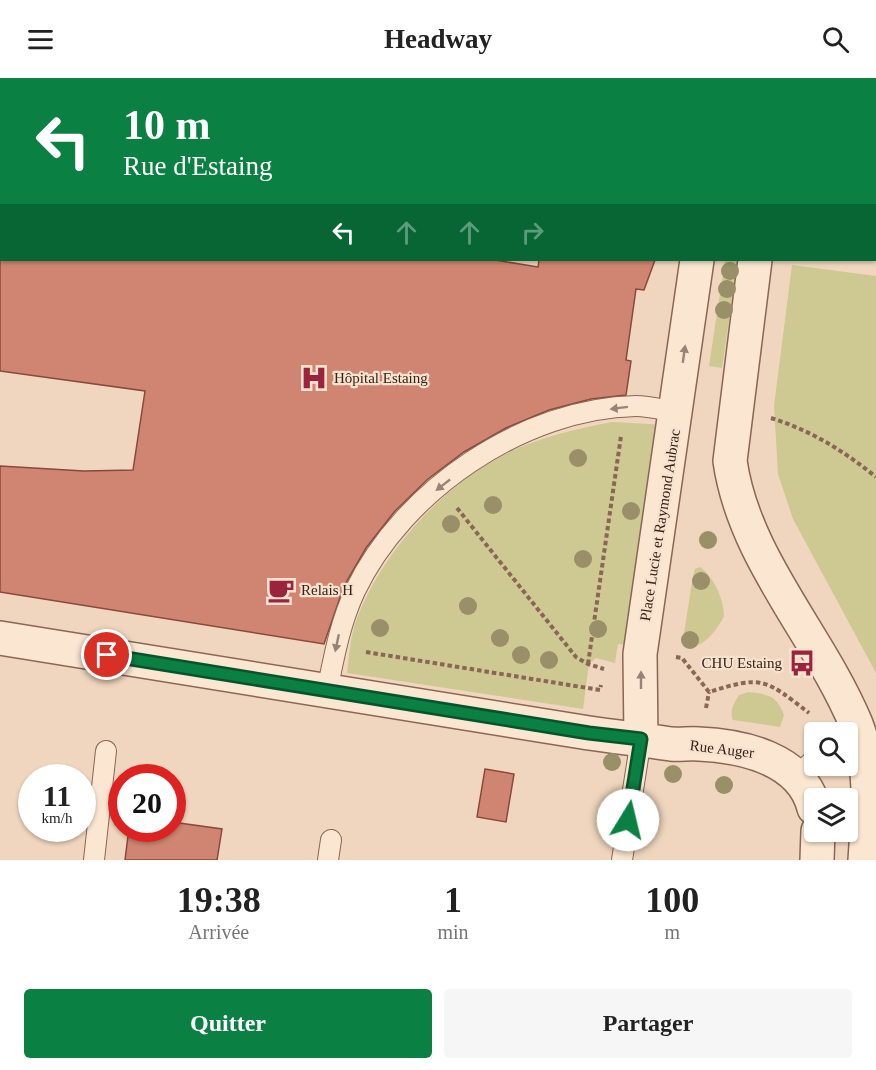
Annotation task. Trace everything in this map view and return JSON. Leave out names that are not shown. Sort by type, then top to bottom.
[{"type":"street","points":[[677,412],[697,261]]},
{"type":"street","points":[[754,261],[730,461],[734,491],[756,544],[856,718],[865,759],[869,805],[865,860]]},
{"type":"street","name":"Place Lucie et Raymond Aubrac","points":[[641,739],[640,654],[677,412]]},
{"type":"street","name":"Rue Auger","points":[[0,638],[589,733],[674,744],[700,744],[763,754],[804,768]]},
{"type":"street","points":[[817,860],[818,842]]},
{"type":"lane","name":"Place Lucie et Raymond Aubrac","points":[[327,691],[340,628],[356,590],[384,544],[409,513],[440,487],[487,452],[519,434],[553,421],[586,412],[637,406],[677,412]]},
{"type":"lane","points":[[622,860],[641,739]]},
{"type":"lane","points":[[94,860],[106,751]]},
{"type":"lane","points":[[328,860],[331,840]]},
{"type":"path","points":[[588,664],[621,436],[637,406]]},
{"type":"path","points":[[765,416],[802,428],[842,452],[876,477]]},
{"type":"path","points":[[440,487],[576,657],[588,664],[620,672],[624,653],[682,658],[709,692],[754,681],[773,685],[814,717],[856,718]]},
{"type":"path","points":[[336,647],[600,690]]},
{"type":"shaded area","points":[[725,261],[738,261],[722,368],[709,366]]},
{"type":"shaded area","points":[[792,265],[876,276],[876,673],[793,519],[778,474],[774,406]]},
{"type":"shaded area","points":[[612,422],[668,425],[633,646],[618,644],[615,663],[596,658],[589,664],[583,709],[347,673],[353,630],[379,574],[414,526],[435,505],[480,469],[503,455],[556,435]]},
{"type":"shaded area","points":[[700,567],[717,589],[724,616],[714,632],[704,641],[699,645],[687,647],[683,641],[693,576],[695,569]]},
{"type":"shaded area","points":[[748,692],[775,699],[784,715],[780,727],[733,720],[732,710],[735,701],[739,695]]},
{"type":"building","name":"Hôpital Estaing","points":[[0,261],[501,261],[538,267],[539,261],[655,261],[644,290],[636,289],[626,360],[631,361],[626,395],[591,399],[549,410],[506,428],[464,452],[428,479],[395,511],[366,548],[344,586],[324,644],[0,592],[0,466],[84,471],[133,470],[145,391],[0,371]]},
{"type":"building","points":[[485,769],[514,774],[506,822],[477,817]]},
{"type":"building","points":[[186,824],[222,829],[217,860],[125,860],[127,842],[186,842]]},
{"type":"place","name":"Hôpital Estaing","points":[[314,378]]},
{"type":"place","name":"Relais H","points":[[281,590]]},
{"type":"place","name":"CHU Estaing","points":[[802,663]]},
{"type":"route","points":[[107,655],[589,733],[641,739],[628,820]]}]
